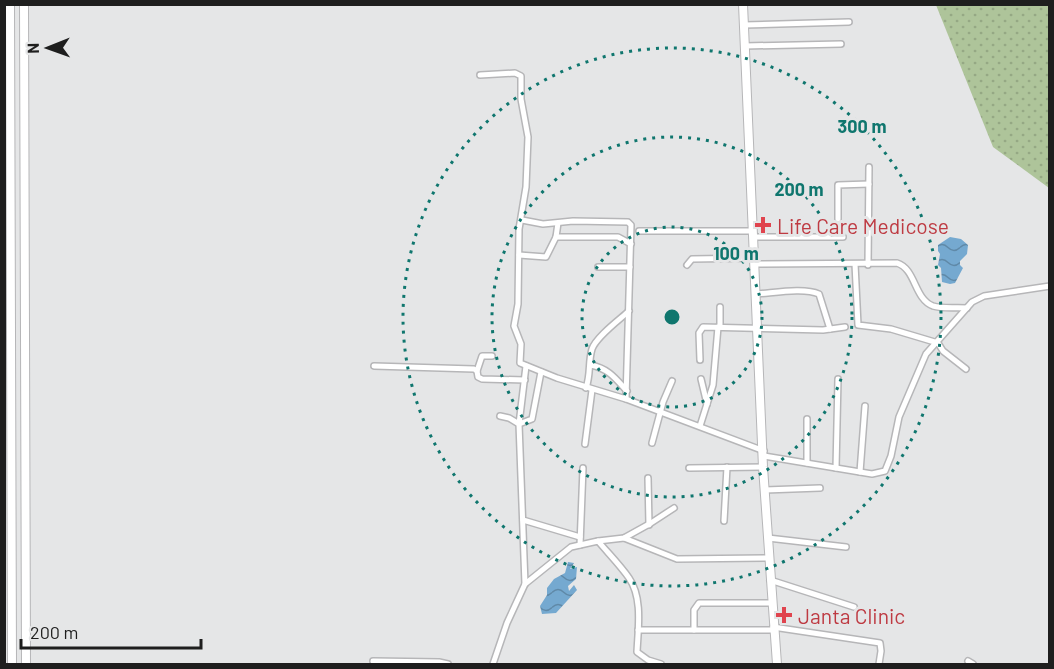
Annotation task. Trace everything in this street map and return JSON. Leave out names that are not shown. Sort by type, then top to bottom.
[{"type":"street","points":[[10,4],[12,664]]},
{"type":"street","points":[[24,4],[26,664]]},
{"type":"street","points":[[743,4],[763,467],[777,664]]},
{"type":"street","points":[[744,25],[849,22]]},
{"type":"street","points":[[745,46],[841,44]]},
{"type":"street","points":[[480,75],[514,73],[521,76],[521,99],[528,137],[526,187],[519,229],[518,304],[514,332],[521,344],[518,360],[541,372],[660,411],[764,454],[872,474],[881,472],[887,467],[899,417],[926,354],[967,308],[977,298],[984,296],[1050,286]]},
{"type":"street","points":[[868,265],[869,167]]},
{"type":"street","points":[[838,219],[839,177]]},
{"type":"street","points":[[838,186],[869,184]]},
{"type":"street","points":[[522,220],[538,224],[573,221],[628,222],[631,225],[627,399]]},
{"type":"street","points":[[519,255],[546,256],[556,237],[558,223]]},
{"type":"street","points":[[639,231],[843,237]]},
{"type":"street","points":[[556,237],[618,237],[631,244]]},
{"type":"street","points":[[687,265],[692,259],[868,265],[902,264],[926,302],[937,307],[967,308]]},
{"type":"street","points":[[855,264],[858,325],[891,329],[938,343],[948,356],[966,369]]},
{"type":"street","points":[[598,267],[630,267]]},
{"type":"street","points":[[756,294],[815,292],[819,294],[830,329]]},
{"type":"street","points":[[700,426],[713,385],[720,307]]},
{"type":"street","points":[[585,444],[593,348],[597,341],[629,311]]},
{"type":"street","points":[[699,360],[699,330],[704,326],[813,330],[844,327]]},
{"type":"street","points":[[492,356],[482,356],[477,371],[478,377],[525,380]]},
{"type":"street","points":[[591,365],[613,375],[627,391]]},
{"type":"street","points":[[374,366],[477,371]]},
{"type":"street","points":[[525,584],[519,424],[526,366]]},
{"type":"street","points":[[519,424],[531,419],[541,372]]},
{"type":"street","points":[[701,378],[707,405]]},
{"type":"street","points":[[836,468],[838,379]]},
{"type":"street","points":[[652,443],[660,411],[672,381]]},
{"type":"street","points":[[860,472],[864,406]]},
{"type":"street","points":[[500,416],[519,424]]},
{"type":"street","points":[[807,419],[807,463]]},
{"type":"street","points":[[724,521],[727,467]]},
{"type":"street","points":[[689,468],[763,467]]},
{"type":"street","points":[[580,544],[583,468]]},
{"type":"street","points":[[648,478],[649,525]]},
{"type":"street","points":[[765,490],[820,489]]},
{"type":"street","points":[[493,664],[507,623],[525,584],[562,554],[580,544],[624,538],[674,508]]},
{"type":"street","points":[[523,520],[580,537]]},
{"type":"street","points":[[624,538],[677,559],[769,558]]},
{"type":"street","points":[[768,538],[846,547]]},
{"type":"street","points":[[598,541],[630,579],[635,592],[638,614],[637,652],[648,660],[662,664]]},
{"type":"street","points":[[770,580],[854,608]]},
{"type":"street","points":[[694,630],[694,606],[699,603],[772,603]]},
{"type":"street","points":[[638,630],[773,628],[880,643],[879,664]]},
{"type":"street","points":[[373,661],[448,664]]},
{"type":"green space","points":[[936,5],[1049,5],[1049,188],[993,147]]},
{"type":"water","points":[[950,237],[961,239],[968,245],[967,254],[960,261],[963,268],[955,283],[950,284],[942,282],[941,268],[938,265],[940,254],[938,245]]},
{"type":"water","points":[[568,562],[574,563],[570,569],[577,567],[576,579],[568,586],[569,591],[574,585],[577,590],[556,613],[542,614],[540,606],[547,595],[547,588],[554,579],[565,573]]},
{"type":"place","name":"Life Care Medicose","points":[[763,225]]},
{"type":"place","name":"Janta Clinic","points":[[784,615]]}]
